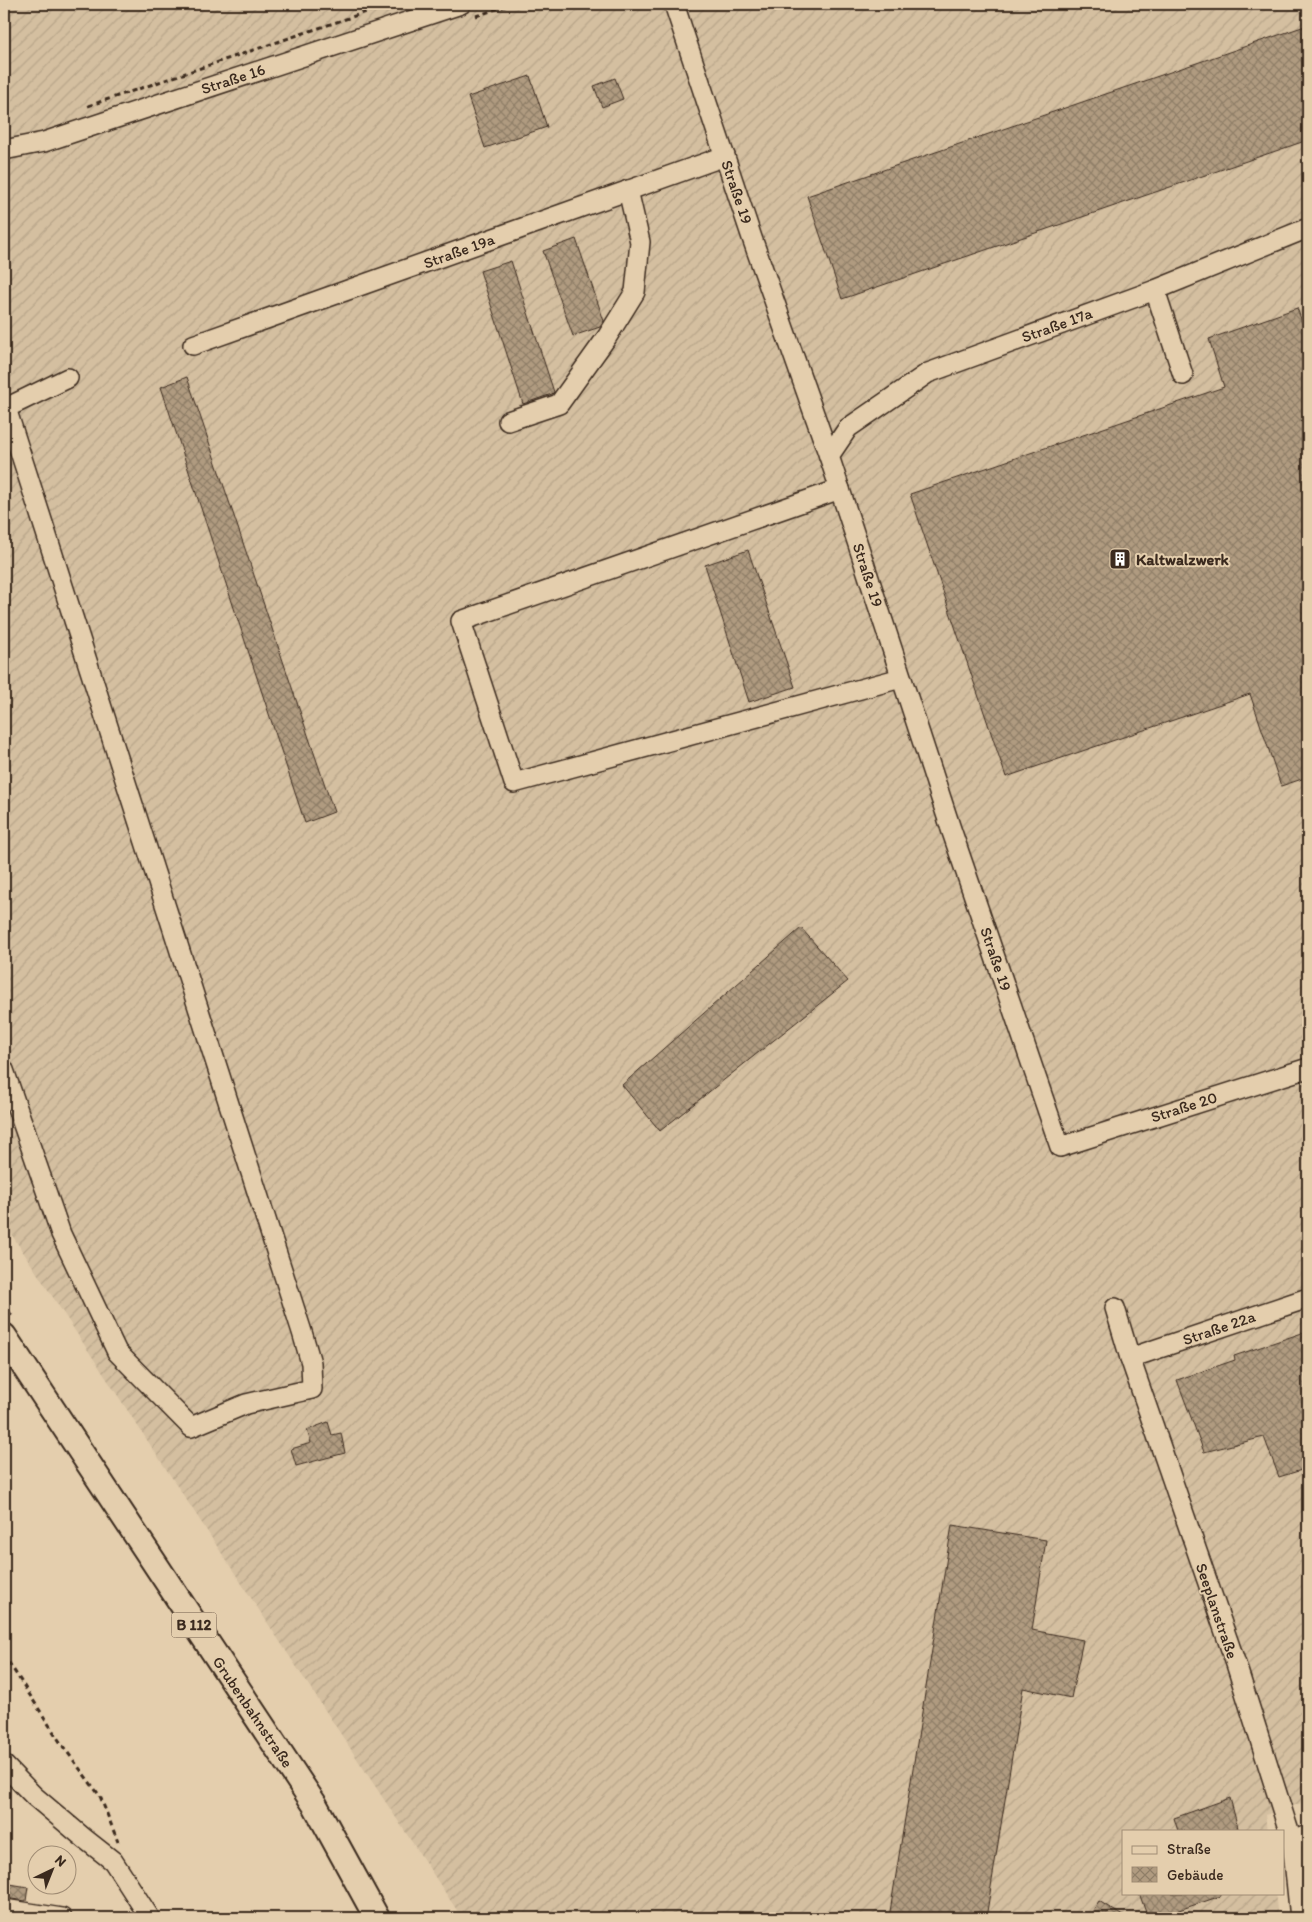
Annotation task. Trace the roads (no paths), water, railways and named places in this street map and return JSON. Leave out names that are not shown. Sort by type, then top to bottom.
[{"type":"main road","name":"Grubenbahnstraße","points":[[4,1336],[315,1805],[377,1918]]},
{"type":"street","name":"Straße 16","points":[[4,150],[44,142],[160,102],[461,4]]},
{"type":"street","name":"Straße 19","points":[[680,5],[724,156],[829,456],[901,678],[1060,1147]]},
{"type":"street","name":"Straße 19a","points":[[193,345],[724,156]]},
{"type":"street","points":[[508,421],[560,404],[607,337],[635,292],[640,242],[628,190]]},
{"type":"street","name":"Straße 17a","points":[[829,456],[848,428],[928,373],[1154,290],[1308,228]]},
{"type":"street","points":[[1154,290],[1183,376]]},
{"type":"street","points":[[4,1070],[61,1234],[117,1352],[191,1427],[246,1404],[312,1389],[311,1363],[302,1332],[5,408],[68,378]]},
{"type":"street","points":[[840,489],[461,621],[514,783],[901,678]]},
{"type":"street","name":"Straße 20","points":[[1060,1147],[1308,1068]]},
{"type":"street","name":"Straße 22a","points":[[1130,1358],[1308,1298]]},
{"type":"street","name":"Seeplanstraße","points":[[1115,1308],[1130,1358],[1236,1664],[1300,1838],[1300,1918]]},
{"type":"street","points":[[4,1765],[34,1796],[113,1861],[150,1918]]},
{"type":"street","points":[[4,1909],[62,1918]]},
{"type":"place","name":"Kaltwalzwerk","points":[[1120,559]]}]
